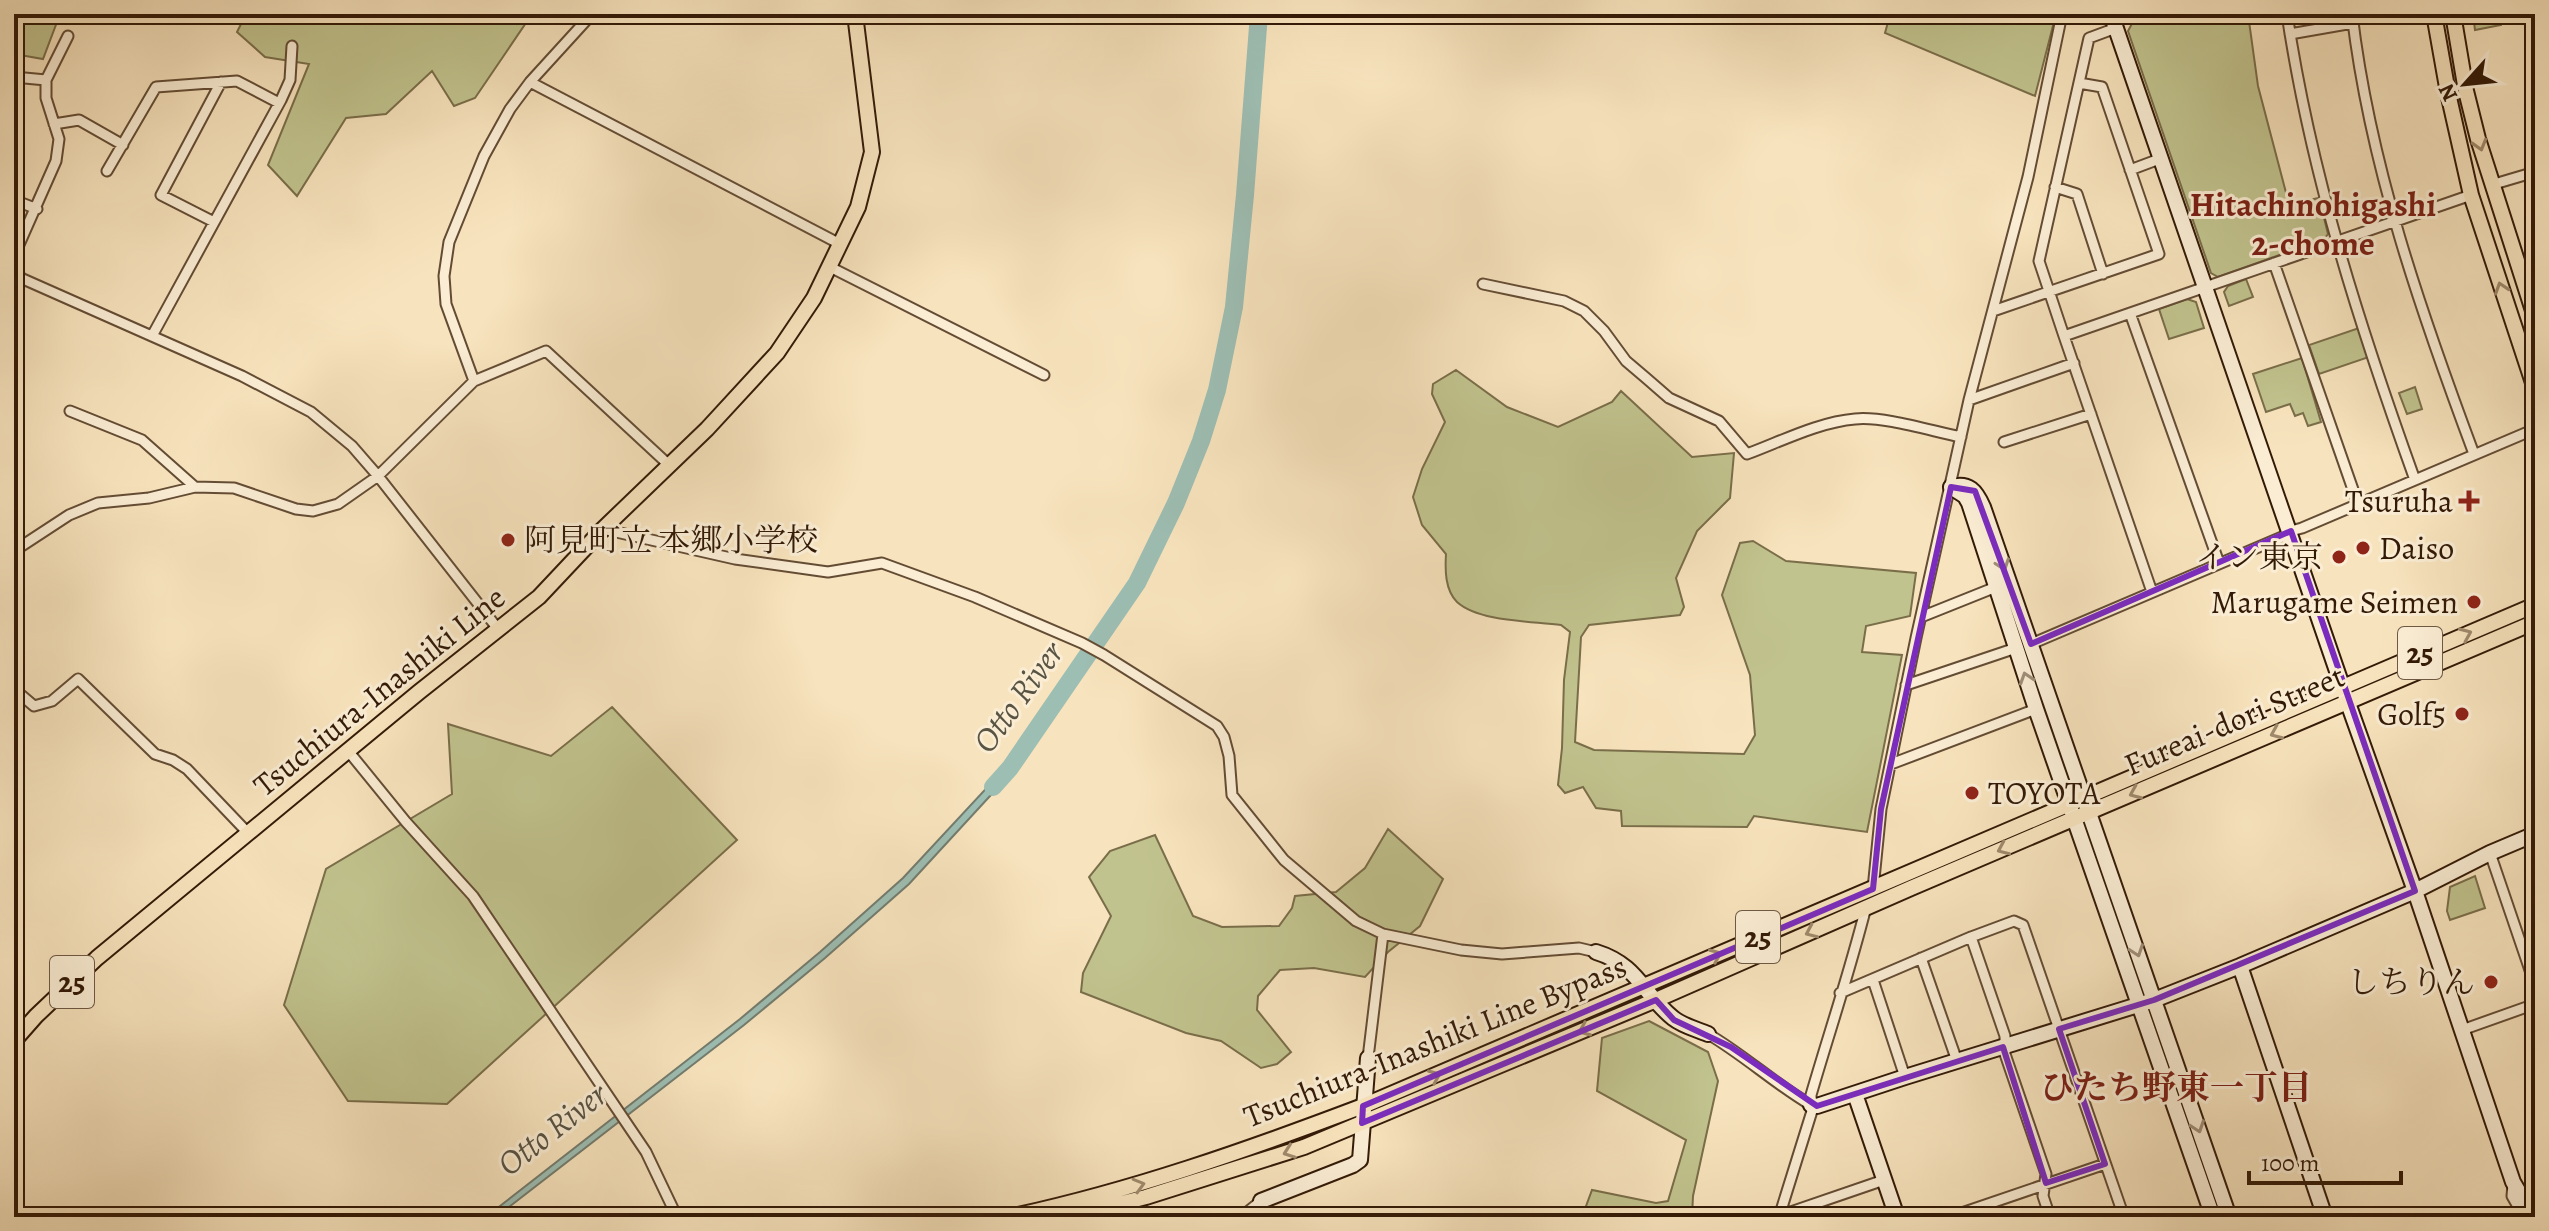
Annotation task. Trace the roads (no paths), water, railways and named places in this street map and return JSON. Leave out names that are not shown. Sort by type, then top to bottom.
[{"type":"main road","name":"Tsuchiura-Inashiki Line","points":[[14,1041],[97,958],[539,597],[603,529],[707,429],[777,353],[814,298],[858,207],[872,152],[855,14]]},
{"type":"main road","points":[[2434,14],[2471,195],[2535,389]]},
{"type":"main road","points":[[2453,14],[2466,91],[2491,185],[2535,317]]},
{"type":"main road","name":"Fureai-dori Street","points":[[1866,907],[2343,686],[2535,605]]},
{"type":"main road","name":"Fureai-dori Street","points":[[1873,889],[2348,703],[2535,622]]},
{"type":"main road","name":"Tsuchiura-Inashiki Line Bypass","points":[[1009,1217],[1138,1185],[1290,1134],[1363,1106],[1873,889]]},
{"type":"main road","name":"Tsuchiura-Inashiki Line Bypass","points":[[1068,1217],[1270,1159],[1656,1000],[1866,907]]},
{"type":"street","points":[[474,381],[446,304],[444,276],[449,242],[484,156],[510,109],[530,82],[592,14]]},
{"type":"street","points":[[1873,889],[1881,809],[1906,685],[1969,400],[2028,177],[2062,14]]},
{"type":"street","points":[[2287,14],[2312,149],[2335,241],[2415,480]]},
{"type":"street","points":[[2290,34],[2352,18],[2379,158],[2395,220],[2444,373],[2474,454]]},
{"type":"street","points":[[2152,592],[2039,261],[2089,38],[2114,21],[2513,1182],[2523,1199],[2535,1208]]},
{"type":"street","points":[[14,256],[56,161],[59,139],[46,98],[46,80],[68,36]]},
{"type":"street","points":[[152,336],[279,103],[290,80],[292,46]]},
{"type":"street","points":[[14,77],[46,80]]},
{"type":"street","points":[[107,171],[156,87],[237,81],[279,103]]},
{"type":"street","points":[[214,222],[161,195],[221,82]]},
{"type":"street","points":[[530,82],[840,244]]},
{"type":"street","points":[[1993,311],[2159,254],[2102,87],[2079,83]]},
{"type":"street","points":[[54,124],[79,120],[123,145]]},
{"type":"street","points":[[2130,170],[2162,158]]},
{"type":"street","points":[[2491,185],[2535,172]]},
{"type":"street","points":[[2055,187],[2077,194],[2103,274]]},
{"type":"street","points":[[2064,336],[2471,195]]},
{"type":"street","points":[[14,200],[37,209]]},
{"type":"street","points":[[2274,263],[2358,504]]},
{"type":"street","points":[[828,266],[1044,375]]},
{"type":"street","points":[[14,273],[242,376],[311,412],[352,446],[378,476],[498,629]]},
{"type":"street","points":[[1483,284],[1564,301],[1584,311],[1604,331],[1626,361],[1669,398],[1719,421],[1747,454],[1834,422],[1859,418],[1961,437]]},
{"type":"street","points":[[2130,313],[2219,563]]},
{"type":"street","points":[[14,551],[69,515],[98,503],[149,498],[195,487],[234,488],[296,509],[313,511],[338,504],[378,476],[474,381],[546,351],[669,465]]},
{"type":"street","points":[[1969,400],[2074,363]]},
{"type":"street","points":[[70,411],[142,440],[195,487]]},
{"type":"street","points":[[2004,442],[2091,414]]},
{"type":"street","points":[[1906,685],[2024,646],[2535,429]]},
{"type":"street","points":[[1951,487],[1968,486],[1979,499],[2139,1005],[2213,1217]]},
{"type":"street","points":[[1951,487],[1965,496],[1969,503],[1996,587],[2024,646],[2036,709],[2079,808],[2154,1000],[2229,1217]]},
{"type":"street","points":[[603,529],[735,559],[828,572],[882,563],[975,597],[1100,653],[1217,726],[1224,737],[1229,756],[1232,795],[1301,876],[1369,929],[1461,950],[1502,954],[1569,948],[1596,952],[1622,963],[1674,1020],[1731,1047],[1787,1091],[1817,1106],[2154,1000],[2415,891],[2535,834]]},
{"type":"street","points":[[1921,617],[1996,587]]},
{"type":"street","points":[[14,689],[34,706],[52,701],[78,679],[155,754],[187,769],[248,833]]},
{"type":"street","points":[[1891,764],[2036,709]]},
{"type":"street","points":[[349,752],[406,822],[473,896],[646,1152],[677,1217]]},
{"type":"street","points":[[2490,853],[2535,985]]},
{"type":"street","points":[[1779,1216],[1812,1111],[1811,1095],[1840,993],[1854,957],[1866,907]]},
{"type":"street","points":[[1840,993],[2014,921],[2023,925],[2124,1217]]},
{"type":"street","points":[[1241,1217],[1261,1201],[1357,1163],[1362,1152],[1363,1106],[1383,934]]},
{"type":"street","points":[[1971,937],[2005,1036],[2005,1054],[2046,1174],[2043,1196],[2050,1217]]},
{"type":"street","points":[[1921,958],[1957,1061]]},
{"type":"street","points":[[2240,966],[2325,1217]]},
{"type":"street","points":[[1873,980],[1905,1077]]},
{"type":"street","points":[[2462,1030],[2535,1004]]},
{"type":"street","points":[[1855,1094],[1897,1217]]},
{"type":"street","points":[[1950,1217],[1967,1214],[2105,1164]]},
{"type":"street","points":[[1779,1216],[1884,1180]]},
{"type":"street","points":[[2513,1182],[2512,1196],[2524,1217]]},
{"type":"water","points":[[1007,766],[1013,771],[909,884],[825,958],[744,1025],[496,1217],[486,1217],[740,1019],[820,952],[903,878]]},
{"type":"waterway","name":"Otto River","points":[[993,787],[1010,768],[1137,583],[1176,503],[1201,441],[1217,390],[1234,307],[1259,14]]},
{"type":"place","name":"Tsuruha","points":[[2469,501]]},
{"type":"place","name":"阿見町立 本郷小学校","points":[[508,540]]},
{"type":"place","name":"Daiso","points":[[2363,548]]},
{"type":"place","name":"イン東京","points":[[2339,557]]},
{"type":"place","name":"Marugame Seimen","points":[[2474,602]]},
{"type":"place","name":"Golf5","points":[[2462,714]]},
{"type":"place","name":"TOYOTA","points":[[1972,793]]},
{"type":"place","name":"しちりん","points":[[2491,982]]},
{"type":"district","name":"Hitachinohigashi 2-chome","points":[[2313,224]]},
{"type":"district","name":"ひたち野東一丁目","points":[[2176,1087]]}]
